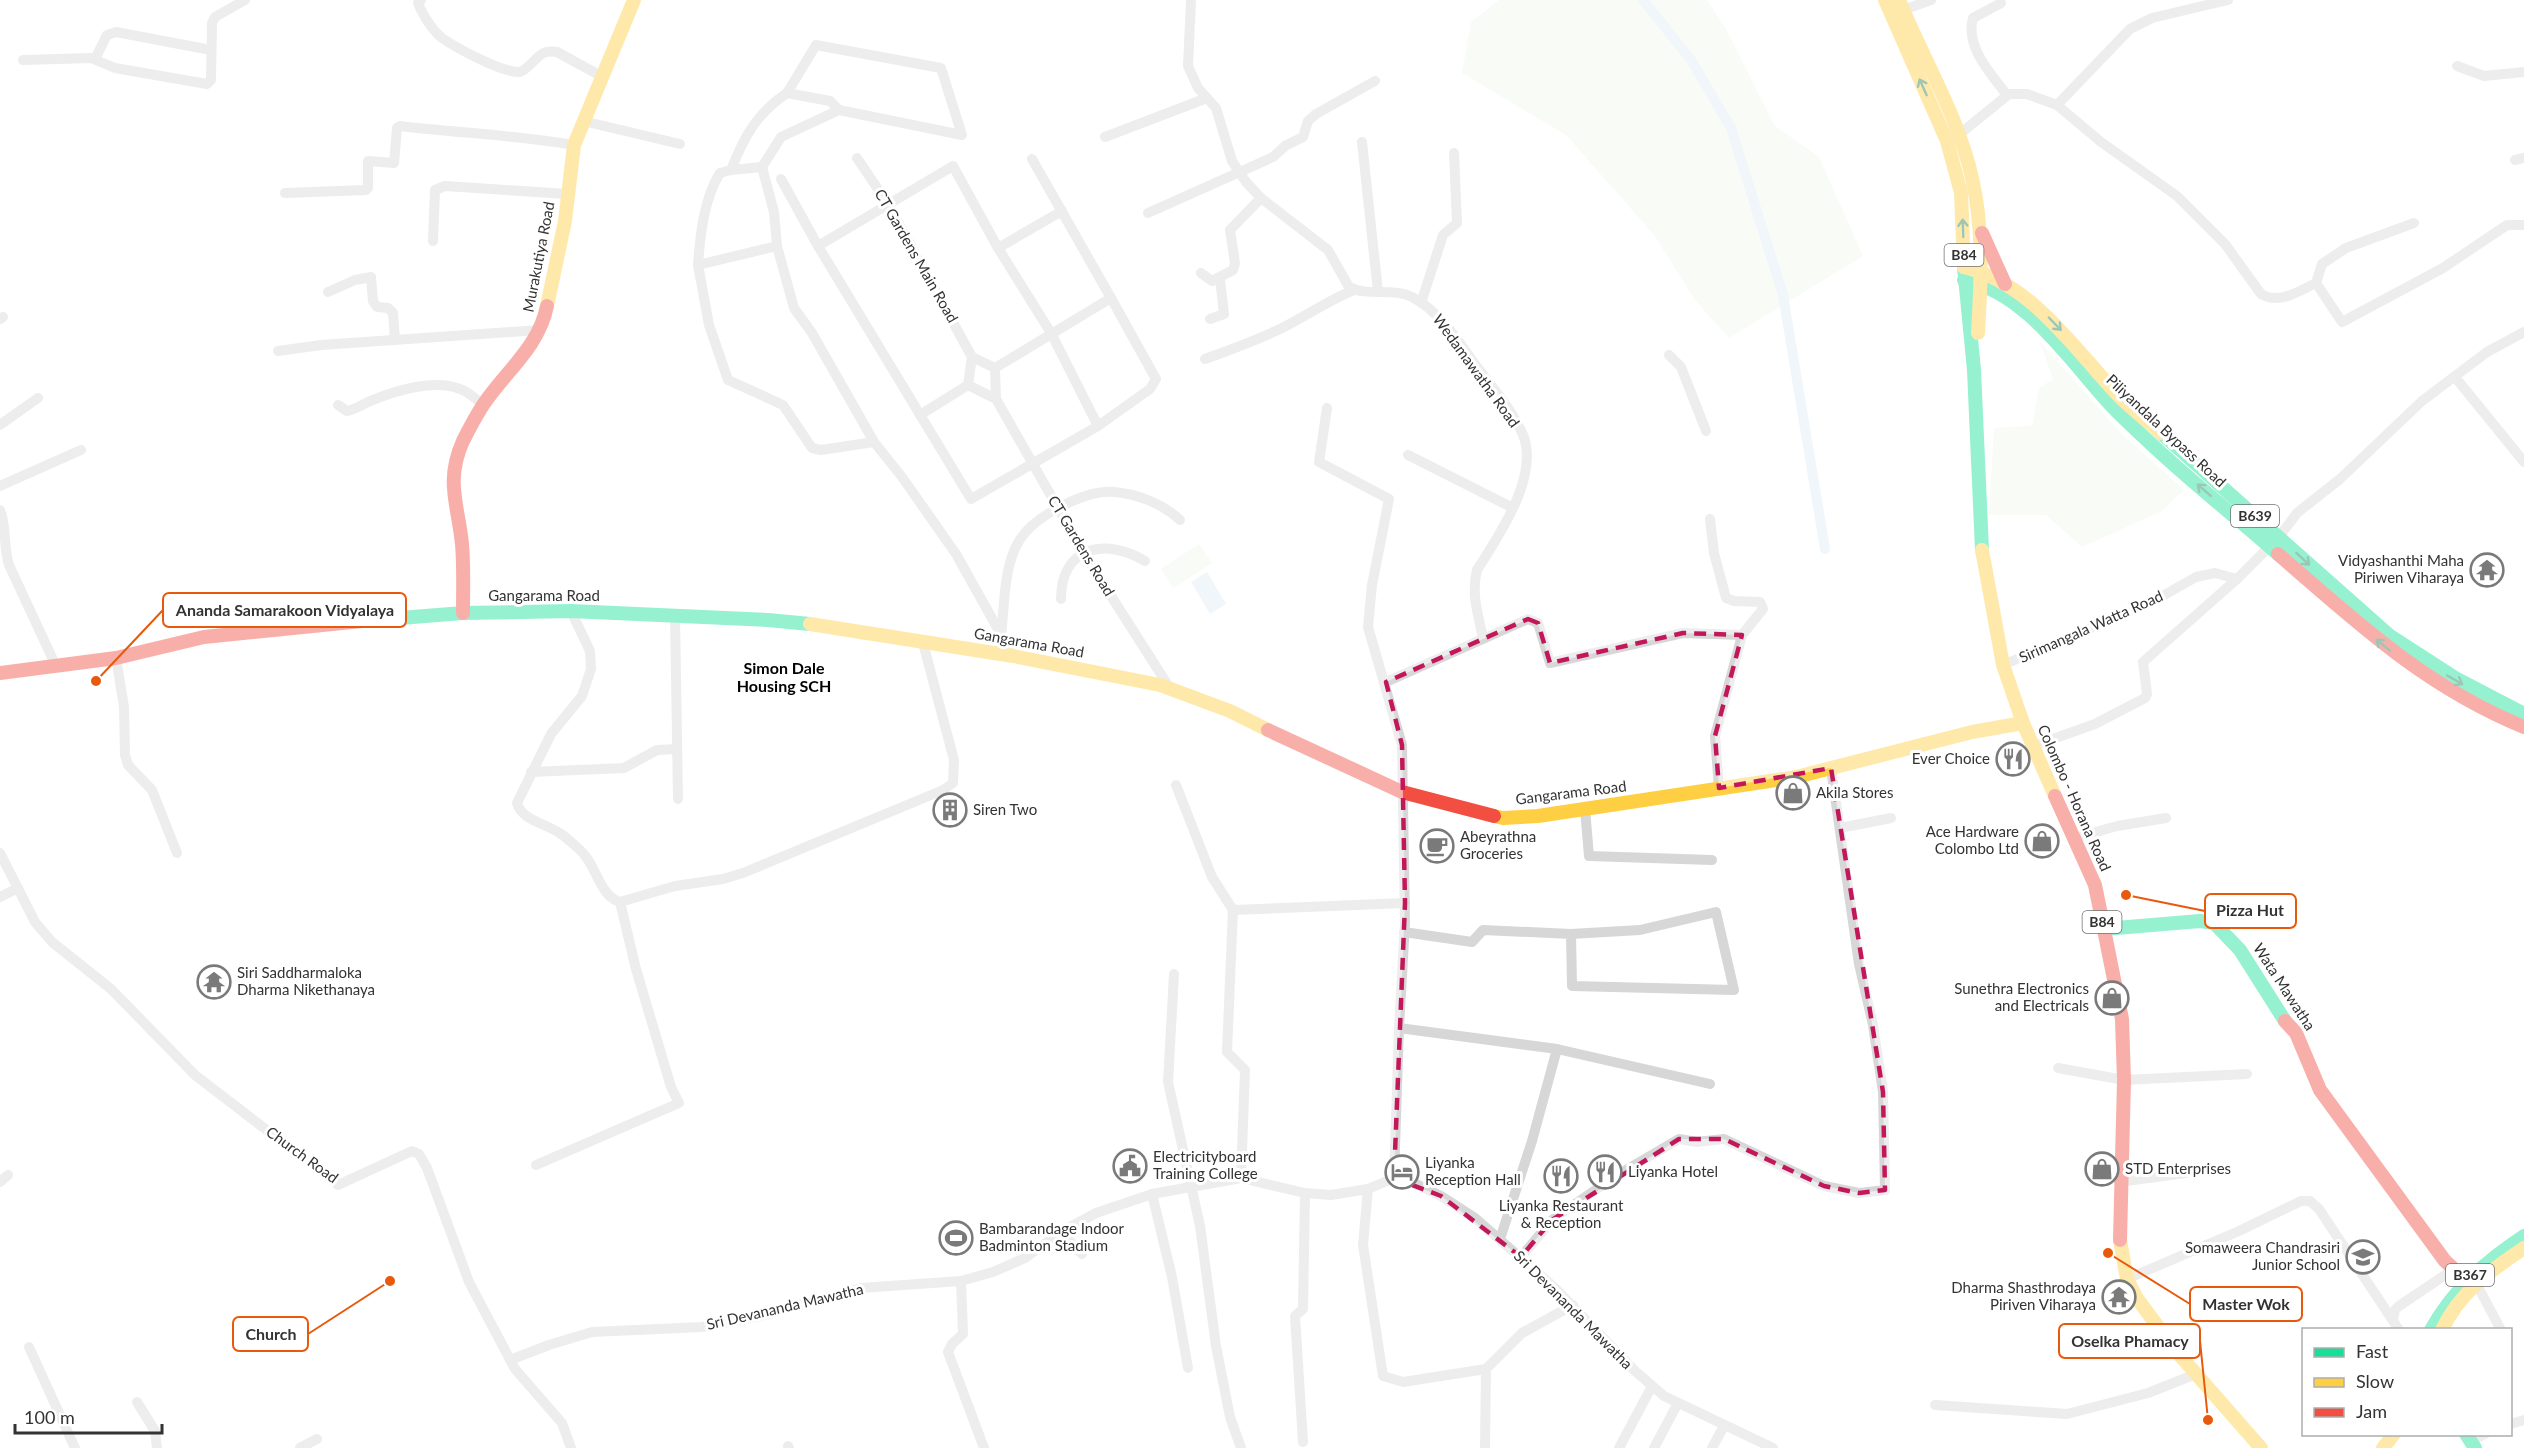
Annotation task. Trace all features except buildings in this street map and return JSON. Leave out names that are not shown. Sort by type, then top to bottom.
[{"type":"main road","name":"Murakutiya Road","points":[[463,613],[462,545],[452,486],[460,450],[483,405],[527,351],[540,330],[552,289],[565,221],[574,145],[634,0]]},
{"type":"main road","name":"B84","points":[[1885,0],[1975,186],[1979,224],[1980,277],[1979,321],[1974,370]]},
{"type":"main road","name":"B84","points":[[1901,5],[1953,138],[1961,193],[1964,273],[1974,370]]},
{"type":"main road","points":[[1979,224],[2005,284]]},
{"type":"main road","name":"Piliyandala Bypass Road","points":[[1964,273],[2005,284],[2054,321],[2118,395],[2383,645],[2413,668],[2454,694],[2524,728]]},
{"type":"main road","name":"Piliyandala Bypass Road","points":[[1980,277],[2038,323],[2110,404],[2150,442],[2390,636],[2436,669],[2491,700],[2524,714]]},
{"type":"main road","points":[[1979,321],[1997,308],[2017,306]]},
{"type":"main road","name":"Colombo - Horana Road","points":[[1974,370],[1982,547],[2003,665],[2023,723],[2095,885],[2122,1019],[2124,1080],[2119,1233],[2127,1279],[2136,1298],[2176,1351],[2257,1446]]},
{"type":"main road","name":"Gangarama Road","points":[[0,673],[116,658],[204,637],[280,628],[463,613],[571,611],[730,617],[839,627],[1107,673],[1172,690],[1230,711],[1309,751],[1402,792],[1503,818],[1538,816],[1796,777],[1972,732],[2023,723]]},
{"type":"main road","name":"Wata Mawatha","points":[[2104,929],[2200,921],[2214,923],[2225,932],[2240,950],[2296,1033],[2320,1090],[2445,1261],[2471,1282]]},
{"type":"main road","name":"B367","points":[[2442,1328],[2446,1318],[2471,1282],[2474,1271],[2524,1236]]},
{"type":"main road","name":"B367","points":[[2432,1328],[2444,1305],[2471,1282],[2524,1248]]},
{"type":"main road","points":[[2370,1448],[2379,1436]]},
{"type":"main road","points":[[2383,1448],[2392,1436]]},
{"type":"street","points":[[23,60],[95,59],[115,68],[207,84],[211,80],[211,32],[215,17],[245,0]]},
{"type":"street","points":[[421,0],[418,3],[421,9],[440,37],[504,71],[520,72],[534,62],[538,55],[549,50],[557,51],[602,76]]},
{"type":"street","points":[[1191,0],[1188,66],[1198,88],[1216,108],[1227,149],[1239,172],[1261,198],[1328,250],[1346,285],[1354,290]]},
{"type":"street","points":[[1901,5],[1932,0]]},
{"type":"street","points":[[2057,105],[2130,29],[2152,18],[2228,0]]},
{"type":"street","points":[[2001,3],[1973,18],[1972,22],[1975,46],[1986,68],[2007,95]]},
{"type":"street","points":[[95,59],[107,35],[116,32],[211,50]]},
{"type":"street","points":[[731,171],[750,129],[768,106],[787,93],[816,45],[941,68],[962,135],[839,110],[830,101],[787,93]]},
{"type":"street","points":[[2457,66],[2484,76],[2524,72]]},
{"type":"street","points":[[1148,213],[1273,157],[1285,146],[1303,137],[1308,121],[1316,114],[1375,81]]},
{"type":"street","points":[[1953,138],[2007,95],[2027,94],[2057,105],[2101,142],[2177,196],[2226,244],[2261,294],[2269,299],[2280,299],[2316,283],[2322,264],[2346,248],[2414,223]]},
{"type":"street","points":[[1105,137],[1207,98]]},
{"type":"street","points":[[839,110],[781,137],[762,167],[774,212],[777,246],[794,308],[812,333],[874,442],[902,477],[956,554],[1013,656]]},
{"type":"street","points":[[584,121],[680,144]]},
{"type":"street","points":[[285,193],[366,190],[368,188],[368,161],[391,165],[394,163],[397,128],[400,126],[468,134],[527,137],[574,145]]},
{"type":"street","points":[[1362,142],[1378,292]]},
{"type":"street","points":[[1421,303],[1443,235],[1457,223],[1454,153]]},
{"type":"street","name":"CT Gardens Main Road","points":[[857,158],[888,204],[972,357]]},
{"type":"street","points":[[781,179],[818,246],[971,499],[1098,426],[1150,388],[1156,379],[1032,159]]},
{"type":"street","points":[[818,246],[953,166],[998,248],[1052,333],[1098,426]]},
{"type":"street","points":[[762,167],[720,173],[713,185],[699,248],[698,265],[709,325],[728,380],[783,405],[812,448],[822,450],[874,442]]},
{"type":"street","points":[[433,241],[435,190],[445,186],[567,194]]},
{"type":"street","points":[[1201,273],[1212,281],[1220,279],[1233,270],[1235,263],[1230,230],[1261,198]]},
{"type":"street","points":[[998,248],[1062,211]]},
{"type":"street","points":[[2316,283],[2342,321],[2443,268],[2506,225],[2524,225]]},
{"type":"street","points":[[698,265],[777,246]]},
{"type":"street","points":[[328,292],[355,280],[371,277],[373,301],[377,308],[388,308],[393,313],[395,340]]},
{"type":"street","points":[[1210,319],[1224,314],[1220,279]]},
{"type":"street","points":[[1205,359],[1248,344],[1286,326],[1331,299],[1354,290]]},
{"type":"street","name":"Wedamawatha Road","points":[[1354,290],[1405,294],[1421,303],[1443,323],[1465,351],[1523,436],[1525,468],[1513,508],[1477,570],[1475,579],[1474,598],[1484,638]]},
{"type":"street","points":[[968,386],[972,357],[995,368],[1111,298]]},
{"type":"street","points":[[279,351],[321,345],[540,330]]},
{"type":"street","points":[[2033,746],[2095,724],[2145,698],[2143,662],[2237,579],[2274,542],[2297,513],[2340,479],[2422,401],[2487,352],[2522,337]]},
{"type":"street","points":[[1669,355],[1681,367],[1706,431]]},
{"type":"street","name":"CT Gardens Road","points":[[995,368],[996,399],[1083,552],[1172,690]]},
{"type":"street","points":[[2455,377],[2524,462]]},
{"type":"street","points":[[338,405],[347,411],[353,410],[388,395],[432,385],[448,385],[461,389],[483,405]]},
{"type":"street","points":[[920,415],[968,386]]},
{"type":"street","points":[[968,386],[996,399]]},
{"type":"street","points":[[0,425],[38,398]]},
{"type":"street","points":[[1327,408],[1319,462],[1389,499],[1372,585],[1368,627],[1386,682],[1402,744],[1405,903],[1398,1028],[1394,1178]]},
{"type":"street","points":[[0,486],[81,450]]},
{"type":"street","points":[[1408,455],[1513,508]]},
{"type":"street","points":[[1001,635],[1011,561],[1019,540],[1057,506],[1112,492],[1139,497],[1161,506],[1180,520]]},
{"type":"street","points":[[0,510],[4,519],[5,552],[9,565],[56,666]]},
{"type":"street","points":[[1710,519],[1714,553],[1726,598],[1734,601],[1760,602],[1763,605],[1763,609],[1742,635],[1715,736],[1719,788]]},
{"type":"street","points":[[1061,599],[1061,588],[1070,565],[1083,552],[1117,550],[1145,561]]},
{"type":"street","name":"Sirimangala Watta Road","points":[[2003,665],[2150,603],[2196,577],[2215,573],[2237,579]]},
{"type":"street","points":[[536,1165],[679,1103],[671,1087],[636,969],[620,902],[608,895],[588,857],[560,833],[526,816],[519,810],[517,803],[551,734],[582,696],[591,669],[590,651],[571,611]]},
{"type":"street","points":[[675,615],[678,799]]},
{"type":"street","points":[[1386,682],[1528,619],[1538,623],[1550,663],[1683,633],[1742,635]]},
{"type":"street","points":[[620,902],[675,886],[723,879],[743,873],[943,790],[952,783],[954,760],[923,643]]},
{"type":"street","points":[[116,658],[124,707],[125,754],[128,765],[152,790],[177,853]]},
{"type":"street","points":[[531,772],[624,768],[657,750],[677,749]]},
{"type":"street","points":[[1521,1257],[1552,1220],[1614,1177],[1679,1138],[1697,1142],[1724,1138],[1824,1186],[1860,1193],[1885,1190],[1883,1092],[1873,1025],[1860,964],[1832,768]]},
{"type":"street","points":[[1176,785],[1212,877],[1233,910],[1227,1052],[1245,1070],[1241,1178]]},
{"type":"street","points":[[1585,809],[1589,856],[1712,860]]},
{"type":"street","points":[[1840,828],[1891,818]]},
{"type":"street","points":[[2075,838],[2117,826],[2166,818]]},
{"type":"street","name":"Church Road","points":[[0,854],[35,922],[52,942],[111,989],[195,1075],[338,1185],[412,1151],[419,1154],[427,1168],[461,1265],[510,1360],[525,1383],[562,1423],[571,1448]]},
{"type":"street","points":[[0,897],[18,888]]},
{"type":"street","points":[[1233,910],[1405,903]]},
{"type":"street","points":[[1404,932],[1472,942],[1483,930],[1570,934],[1640,930],[1716,912],[1734,990],[1572,986],[1570,934]]},
{"type":"street","points":[[1174,974],[1168,1082],[1192,1186],[1216,1346],[1230,1417],[1241,1448]]},
{"type":"street","points":[[1398,1028],[1557,1049],[1710,1084]]},
{"type":"street","points":[[1500,1239],[1532,1141],[1557,1049]]},
{"type":"street","points":[[2058,1068],[2124,1080],[2247,1074]]},
{"type":"street","points":[[2119,1182],[2187,1173]]},
{"type":"street","name":"Sri Devananda Mawatha","points":[[510,1360],[592,1332],[702,1327],[760,1316],[861,1288],[961,1281],[993,1272],[1025,1258],[1061,1232],[1096,1213],[1152,1194],[1241,1178],[1305,1193],[1331,1195],[1368,1189],[1394,1178],[1414,1183],[1441,1196],[1474,1218],[1573,1305],[1622,1358],[1652,1386],[1678,1403],[1773,1448]]},
{"type":"street","points":[[1368,1189],[1363,1245],[1383,1377],[1403,1382],[1486,1369],[1522,1333],[1573,1305]]},
{"type":"street","points":[[1303,1442],[1295,1316],[1303,1309],[1305,1193]]},
{"type":"street","points":[[1152,1194],[1172,1277],[1188,1368]]},
{"type":"street","points":[[2127,1279],[2239,1232],[2301,1200],[2310,1202],[2319,1209],[2396,1325]]},
{"type":"street","points":[[1061,1232],[1083,1254]]},
{"type":"street","points":[[2396,1325],[2395,1310],[2399,1306],[2454,1269]]},
{"type":"street","points":[[961,1281],[963,1334],[952,1344],[948,1352],[984,1448]]},
{"type":"street","points":[[2471,1282],[2500,1328]]},
{"type":"street","points":[[29,1347],[75,1448]]},
{"type":"street","points":[[1485,1448],[1486,1369]]},
{"type":"street","points":[[1935,1406],[2067,1414],[2148,1392],[2196,1374]]},
{"type":"street","points":[[1619,1448],[1652,1386]]},
{"type":"street","points":[[137,1402],[154,1431],[157,1448]]},
{"type":"street","points":[[1654,1448],[1678,1403]]},
{"type":"street","points":[[1712,1448],[1724,1426]]},
{"type":"street","points":[[300,1448],[317,1439]]},
{"type":"highlighted area","points":[[1528,619],[1538,623],[1550,663],[1683,633],[1742,635],[1715,736],[1719,788],[1831,768],[1883,1092],[1885,1190],[1859,1193],[1824,1186],[1724,1139],[1679,1139],[1552,1220],[1521,1257],[1441,1196],[1394,1178],[1405,903],[1402,745],[1386,682]]},
{"type":"shaded area","points":[[1499,0],[1707,0],[1726,29],[1775,126],[1819,157],[1863,256],[1729,338],[1695,300],[1654,235],[1566,135],[1462,73],[1471,22]]},
{"type":"shaded area","points":[[2040,342],[2121,433],[2184,490],[2162,511],[2082,547],[2046,515],[1989,515],[1994,428],[2032,426],[2039,388],[2053,379]]},
{"type":"shaded area","points":[[1199,544],[1212,563],[1173,588],[1161,569]]},
{"type":"shaded area","points":[[1207,572],[1226,604],[1210,614],[1191,582]]},
{"type":"waterway","points":[[1643,0],[1691,60],[1731,128],[1783,295],[1825,549]]},
{"type":"traffic: fast","points":[[1964,267],[1974,370],[1982,550]]},
{"type":"traffic: fast","points":[[1964,280],[1986,287],[2026,312],[2061,347],[2127,421],[2278,554]]},
{"type":"traffic: fast","points":[[2161,433],[2390,636],[2455,678],[2524,714]]},
{"type":"traffic: fast","points":[[362,621],[463,613],[571,611],[810,624]]},
{"type":"traffic: fast","points":[[2104,929],[2200,921],[2214,923],[2240,950],[2285,1021]]},
{"type":"traffic: fast","points":[[2432,1328],[2460,1289],[2496,1256],[2524,1236]]},
{"type":"traffic: fast","points":[[2467,1436],[2475,1448]]},
{"type":"traffic: slow","points":[[547,306],[565,221],[574,145],[634,0]]},
{"type":"traffic: slow","points":[[1885,0],[1947,141],[1961,193],[1964,267]]},
{"type":"traffic: slow","points":[[1899,0],[1949,110],[1972,178],[1980,236],[1981,275],[1978,333]]},
{"type":"traffic: slow","points":[[1964,267],[1988,275],[2010,287],[2030,302],[2067,337],[2122,399],[2161,433]]},
{"type":"traffic: slow","points":[[1982,550],[2003,665],[2023,723],[2055,796]]},
{"type":"traffic: slow","points":[[810,624],[1013,656],[1160,685],[1230,711],[1268,730]]},
{"type":"traffic: slow","points":[[1494,816],[1503,818],[1538,816],[1796,777],[1972,732],[2023,723]]},
{"type":"traffic: slow","points":[[2120,1240],[2127,1279],[2136,1297],[2176,1351],[2261,1448]]},
{"type":"traffic: slow","points":[[2443,1328],[2457,1305],[2477,1283],[2524,1248]]},
{"type":"traffic: slow","points":[[2383,1448],[2392,1436]]},
{"type":"traffic: jam","points":[[1982,233],[2005,284]]},
{"type":"traffic: jam","points":[[463,613],[463,553],[454,493],[458,455],[483,405],[537,334],[547,306]]},
{"type":"traffic: jam","points":[[2278,554],[2365,628],[2423,672],[2488,711],[2524,727]]},
{"type":"traffic: jam","points":[[0,673],[116,658],[204,637],[362,621]]},
{"type":"traffic: jam","points":[[1268,730],[1402,792],[1494,816]]},
{"type":"traffic: jam","points":[[2055,796],[2095,885],[2122,1019],[2124,1080],[2120,1240]]},
{"type":"traffic: jam","points":[[2285,1021],[2296,1033],[2320,1090],[2445,1261],[2466,1280]]},
{"type":"place","name":"Vidyashanthi Maha Piriwen Viharaya","points":[[2487,570]]},
{"type":"place","name":"Ananda Samarakoon Vidyalaya","points":[[96,681]]},
{"type":"place","name":"Ever Choice","points":[[2013,759]]},
{"type":"place","name":"Akila Stores","points":[[1793,793]]},
{"type":"place","name":"Siren Two","points":[[950,810]]},
{"type":"place","name":"Ace Hardware Colombo Ltd","points":[[2042,841]]},
{"type":"place","name":"Abeyrathna Groceries","points":[[1437,846]]},
{"type":"place","name":"Pizza Hut","points":[[2126,895]]},
{"type":"place","name":"Siri Saddharmaloka Dharma Nikethanaya","points":[[214,982]]},
{"type":"place","name":"Sunethra Electronics and Electricals","points":[[2112,998]]},
{"type":"place","name":"Electricityboard Training College","points":[[1130,1166]]},
{"type":"place","name":"STD Enterprises","points":[[2102,1169]]},
{"type":"place","name":"Liyanka Reception Hall","points":[[1402,1172]]},
{"type":"place","name":"Liyanka Hotel","points":[[1605,1172]]},
{"type":"place","name":"Liyanka Restaurant & Reception","points":[[1561,1176]]},
{"type":"place","name":"Bambarandage Indoor Badminton Stadium","points":[[956,1238]]},
{"type":"place","name":"Master Wok","points":[[2108,1253]]},
{"type":"place","name":"Somaweera Chandrasiri Junior School","points":[[2363,1257]]},
{"type":"place","name":"Church","points":[[390,1281]]},
{"type":"place","name":"Dharma Shasthrodaya Piriven Viharaya","points":[[2119,1297]]},
{"type":"place","name":"Oselka Phamacy","points":[[2208,1420]]},
{"type":"district","name":"Simon Dale Housing SCH","points":[[784,677]]}]
